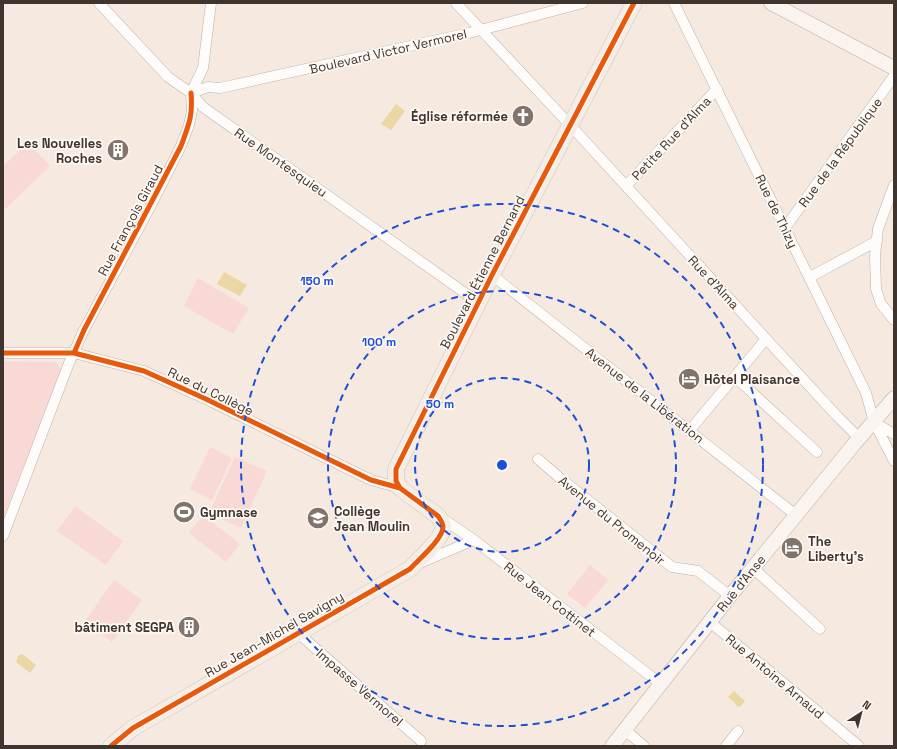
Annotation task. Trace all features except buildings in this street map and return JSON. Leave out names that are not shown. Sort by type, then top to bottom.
[{"type":"main road","name":"Boulevard Étienne Bernand","points":[[400,488],[396,481],[396,469],[492,275],[634,3]]},
{"type":"main road","points":[[770,3],[894,68]]},
{"type":"main road","name":"Rue d'Anse","points":[[612,746],[730,596],[797,516],[859,438],[894,398]]},
{"type":"main road","points":[[400,488],[438,516]]},
{"type":"main road","name":"Rue Jean-Michel Savigny","points":[[114,745],[133,728],[410,568],[422,557],[437,539],[443,528],[442,522],[438,516]]},
{"type":"street","name":"Rue Montesquieu","points":[[99,3],[168,78],[192,93],[203,107],[479,303]]},
{"type":"street","name":"Rue François Giraud","points":[[3,536],[84,330],[181,146],[189,125],[192,111],[192,93],[203,68],[211,3]]},
{"type":"street","name":"Rue d'Alma","points":[[456,3],[836,415],[859,438]]},
{"type":"street","name":"Boulevard Victor Vermorel","points":[[192,93],[208,87],[220,88],[481,30],[583,3]]},
{"type":"street","name":"Rue de Thizy","points":[[674,3],[866,393],[874,422],[894,461]]},
{"type":"street","name":"Rue de la République","points":[[785,228],[894,76]]},
{"type":"street","name":"Petite Rue d'Alma","points":[[626,186],[717,90]]},
{"type":"street","points":[[894,185],[878,229],[875,255],[876,288],[881,304],[894,320]]},
{"type":"street","points":[[810,277],[877,241]]},
{"type":"street","name":"Avenue de la Libération","points":[[492,275],[797,516]]},
{"type":"street","points":[[690,430],[766,339]]},
{"type":"street","name":"Rue du Collège","points":[[3,353],[74,353],[144,371],[206,399],[371,480],[400,488]]},
{"type":"street","points":[[735,377],[817,452]]},
{"type":"street","points":[[874,422],[894,434]]},
{"type":"street","name":"Avenue du Promenoir","points":[[538,460],[672,567],[698,571],[730,596]]},
{"type":"street","name":"Rue Jean Cottinet","points":[[438,516],[474,540],[661,684]]},
{"type":"street","name":"Rue Jean-Michel Savigny","points":[[410,568],[474,540]]},
{"type":"street","points":[[753,568],[820,629]]},
{"type":"street","name":"Rue Antoine Arnaud","points":[[710,622],[859,746]]},
{"type":"street","name":"Impasse Vermorel","points":[[298,633],[422,741]]},
{"type":"street","points":[[625,730],[644,746]]},
{"type":"street","points":[[726,746],[738,731]]},
{"type":"shaded area","points":[[396,104],[405,111],[391,130],[381,124]]},
{"type":"shaded area","points":[[28,143],[50,166],[3,211],[3,166]]},
{"type":"shaded area","points":[[224,272],[247,285],[240,296],[217,284]]},
{"type":"shaded area","points":[[198,278],[249,308],[233,334],[184,306]]},
{"type":"shaded area","points":[[3,361],[56,362],[61,370],[3,519]]},
{"type":"shaded area","points":[[210,447],[232,458],[212,500],[190,489]]},
{"type":"shaded area","points":[[235,457],[267,471],[241,528],[209,513]]},
{"type":"shaded area","points":[[75,506],[123,541],[106,565],[57,531]]},
{"type":"shaded area","points":[[203,515],[240,544],[226,562],[189,533]]},
{"type":"shaded area","points":[[590,565],[608,580],[585,608],[567,594]]},
{"type":"shaded area","points":[[114,580],[142,600],[112,642],[85,621]]},
{"type":"shaded area","points":[[22,654],[36,665],[30,673],[16,662],[18,656]]},
{"type":"shaded area","points":[[734,691],[745,701],[740,707],[736,706],[735,703],[728,697]]},
{"type":"cycle path","points":[[111,746],[133,728],[410,569],[435,543],[442,532],[443,527],[438,516],[400,488],[396,481],[396,469],[492,275],[634,3]]},
{"type":"cycle path","points":[[74,353],[84,330],[181,146],[190,120],[191,93]]},
{"type":"cycle path","points":[[3,353],[74,353],[144,371],[206,399],[371,480],[400,488]]},
{"type":"place","name":"Église réformée","points":[[523,116]]},
{"type":"place","name":"Les Nouvelles Roches","points":[[118,150]]},
{"type":"place","name":"Hôtel Plaisance","points":[[689,379]]},
{"type":"place","name":"Gymnase","points":[[184,512]]},
{"type":"place","name":"Collège Jean Moulin","points":[[318,518]]},
{"type":"place","name":"The Liberty's","points":[[792,548]]},
{"type":"place","name":"bâtiment SEGPA","points":[[189,627]]}]
